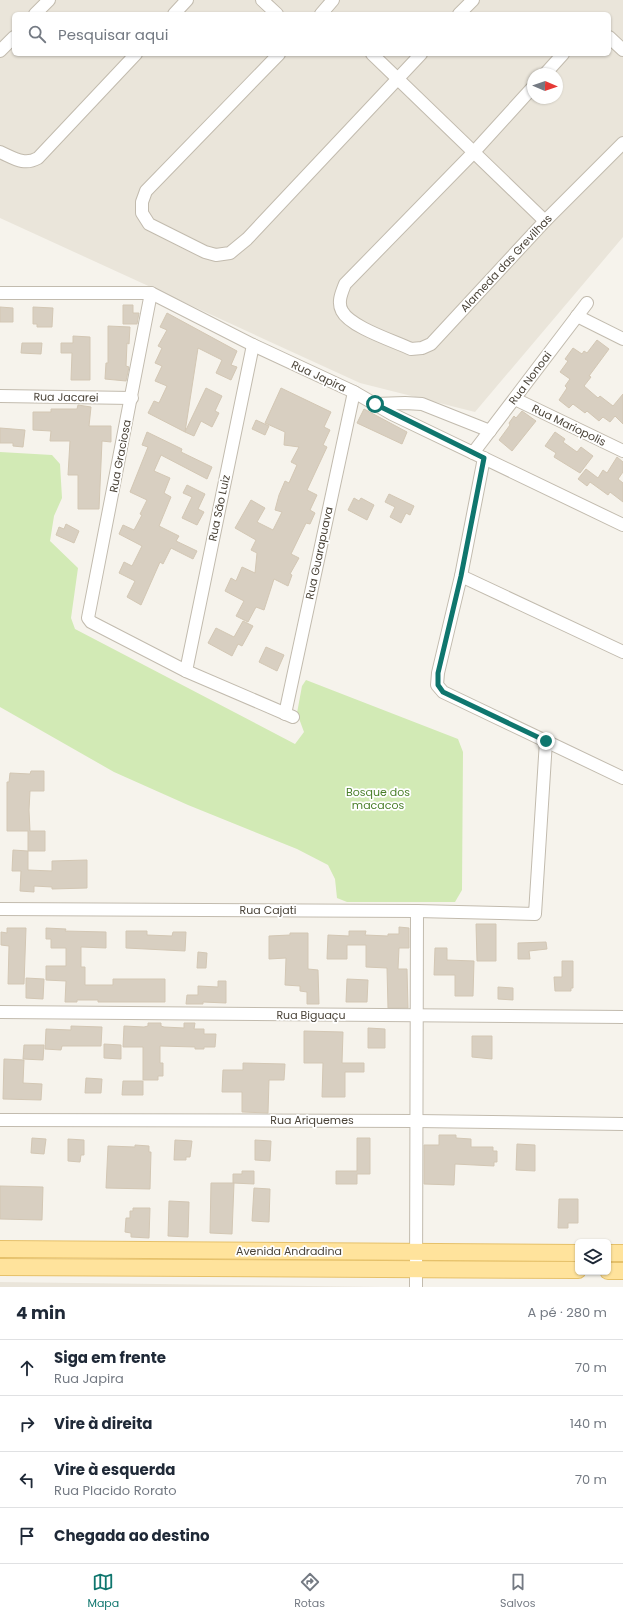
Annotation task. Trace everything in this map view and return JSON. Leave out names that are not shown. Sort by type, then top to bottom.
[{"type":"main road","name":"Avenida Andradina","points":[[0,1249],[575,1253]]},
{"type":"main road","points":[[611,1253],[623,1254]]},
{"type":"main road","name":"Avenida Andradina","points":[[0,1268],[575,1270]]},
{"type":"main road","points":[[611,1271],[623,1271]]},
{"type":"street","points":[[37,12],[49,0]]},
{"type":"street","points":[[176,12],[187,0]]},
{"type":"street","points":[[262,0],[275,12]]},
{"type":"street","points":[[325,12],[333,0]]},
{"type":"street","points":[[462,12],[473,0]]},
{"type":"street","points":[[0,51],[12,39]]},
{"type":"street","points":[[611,39],[623,50]]},
{"type":"street","points":[[0,152],[24,163],[38,158],[134,56]]},
{"type":"street","points":[[277,56],[146,190],[142,202],[142,213],[149,224],[205,252],[216,255],[230,253],[247,239],[419,56]]},
{"type":"street","points":[[374,56],[545,221]]},
{"type":"street","points":[[550,68],[561,56]]},
{"type":"street","name":"Alameda das Grevilhas","points":[[527,94],[473,153],[345,284],[340,298],[341,310],[348,320],[411,349],[422,348],[431,344],[545,221],[623,143]]},
{"type":"street","name":"Rua Japira","points":[[0,293],[151,293],[253,345],[354,392],[473,453],[623,525]]},
{"type":"street","name":"Rua Graciosa","points":[[151,293],[132,398],[88,618],[91,622],[186,671]]},
{"type":"street","name":"Rua Nonoai","points":[[473,453],[587,303]]},
{"type":"street","points":[[577,316],[623,339]]},
{"type":"street","name":"Rua São Luiz","points":[[186,671],[253,345]]},
{"type":"street","name":"Rua Guarapuava","points":[[186,671],[289,716],[354,392]]},
{"type":"street","name":"Rua Jacarei","points":[[0,396],[132,398]]},
{"type":"street","name":"Rua Mariopolis","points":[[515,399],[623,451]]},
{"type":"street","points":[[375,404],[405,402],[422,404],[490,431]]},
{"type":"street","points":[[484,458],[461,576],[438,673],[438,685],[443,692],[623,778]]},
{"type":"street","points":[[461,576],[623,652]]},
{"type":"street","name":"Rua Cajati","points":[[0,909],[417,911],[535,914],[546,741]]},
{"type":"street","points":[[416,1287],[417,911]]},
{"type":"street","name":"Rua Biguaçu","points":[[0,1012],[623,1017]]},
{"type":"street","name":"Rua Ariquemes","points":[[0,1120],[417,1120],[623,1124]]},
{"type":"shaded area","points":[[0,0],[623,0],[623,237],[475,412],[360,383],[0,218]]},
{"type":"shaded area","points":[[0,1282],[382,1287],[0,1287]]},
{"type":"green space","name":"Bosque dos macacos","points":[[0,452],[52,455],[60,464],[62,498],[54,516],[50,541],[78,568],[71,618],[75,629],[295,744],[304,732],[297,713],[302,686],[306,680],[458,739],[463,752],[462,890],[455,902],[347,902],[337,898],[335,879],[328,865],[297,849],[188,805],[114,772],[0,707]]},
{"type":"building","points":[[123,305],[133,305],[133,313],[139,313],[137,324],[123,324]]},
{"type":"building","points":[[0,307],[13,308],[13,322],[0,322]]},
{"type":"building","points":[[33,307],[53,308],[52,327],[37,327],[37,324],[33,324]]},
{"type":"building","points":[[167,313],[237,351],[231,365],[237,367],[231,380],[216,373],[222,360],[198,348],[185,432],[148,413],[154,401],[159,403],[167,386],[155,381],[162,366],[155,363],[162,348],[158,346],[167,330],[160,327]]},
{"type":"building","points":[[108,326],[130,327],[129,344],[127,343],[126,366],[129,367],[126,381],[105,379],[106,363],[108,363]]},
{"type":"building","points":[[73,336],[90,337],[90,380],[71,380],[72,353],[61,353],[61,343],[73,343]]},
{"type":"building","points":[[597,340],[609,349],[589,376],[591,377],[584,386],[598,398],[600,396],[613,406],[623,394],[623,424],[615,416],[610,422],[603,417],[599,421],[587,411],[585,413],[573,404],[569,408],[559,400],[567,388],[565,386],[570,379],[560,372],[568,361],[565,359],[573,348],[582,354],[584,351],[587,353]]},
{"type":"building","points":[[22,343],[42,343],[41,354],[21,353]]},
{"type":"building","points":[[206,388],[222,396],[215,411],[219,413],[212,427],[201,421],[194,436],[185,432]]},
{"type":"building","points":[[281,388],[331,412],[324,427],[330,430],[323,445],[327,447],[307,490],[317,495],[310,510],[315,513],[310,524],[306,523],[291,554],[299,558],[290,574],[292,575],[288,586],[274,579],[264,610],[256,607],[248,622],[236,616],[244,601],[225,591],[231,578],[236,581],[242,567],[255,573],[257,553],[251,550],[256,540],[235,528],[251,500],[265,508],[257,522],[273,530],[282,512],[275,510],[279,495],[285,481],[289,483],[297,465],[291,462],[299,447],[284,445],[285,432],[265,423]]},
{"type":"building","points":[[78,405],[91,407],[89,426],[111,426],[111,442],[102,441],[99,509],[78,509],[78,475],[68,475],[70,441],[50,441],[51,431],[33,430],[33,412],[51,412],[51,409],[77,409]]},
{"type":"building","points":[[364,409],[407,432],[402,444],[357,423]]},
{"type":"building","points":[[522,411],[536,421],[512,451],[499,440],[510,425],[509,423],[514,416],[516,418]]},
{"type":"building","points":[[256,420],[269,426],[265,435],[252,429]]},
{"type":"building","points":[[0,428],[25,430],[23,447],[13,446],[13,443],[0,443]]},
{"type":"building","points":[[147,432],[182,449],[181,452],[212,467],[207,479],[161,455],[154,471],[170,478],[164,493],[171,497],[159,526],[179,536],[176,541],[197,551],[193,559],[171,548],[163,564],[160,562],[141,605],[127,597],[135,581],[119,573],[124,562],[132,566],[142,546],[119,534],[123,525],[134,530],[142,515],[140,514],[147,500],[130,492],[148,447],[142,445]]},
{"type":"building","points":[[555,432],[565,439],[563,442],[577,452],[581,447],[593,456],[580,473],[554,457],[556,453],[545,446]]},
{"type":"building","points":[[617,457],[623,462],[623,472],[618,479],[623,483],[623,502],[610,492],[608,495],[590,482],[587,486],[578,479],[586,469],[598,478],[603,470],[607,473]]},
{"type":"building","points":[[187,485],[205,494],[198,509],[204,512],[197,525],[182,518],[192,497],[183,493]]},
{"type":"building","points":[[389,494],[414,506],[410,515],[406,513],[401,523],[390,517],[395,507],[385,502]]},
{"type":"building","points":[[354,498],[359,501],[361,498],[374,505],[367,520],[348,510]]},
{"type":"building","points":[[66,524],[79,531],[74,543],[56,535],[59,527],[64,529]]},
{"type":"building","points":[[243,621],[253,626],[242,646],[238,644],[232,656],[208,643],[216,628],[234,637]]},
{"type":"building","points":[[266,647],[284,655],[277,671],[259,662]]},
{"type":"building","points":[[31,771],[44,771],[44,791],[30,791],[29,810],[30,831],[45,831],[45,851],[28,851],[28,831],[7,831],[7,782],[9,782],[10,773],[30,774]]},
{"type":"building","points":[[13,850],[28,851],[28,870],[52,871],[52,861],[87,860],[87,888],[52,889],[52,887],[34,886],[34,892],[20,891],[21,871],[12,871]]},
{"type":"building","points":[[476,924],[496,924],[496,961],[477,961]]},
{"type":"building","points":[[399,927],[409,928],[409,948],[399,948],[398,969],[407,969],[408,1008],[388,1008],[387,968],[366,967],[366,945],[347,945],[347,959],[327,959],[328,935],[349,936],[349,931],[366,931],[365,935],[388,936],[388,934],[399,934]]},
{"type":"building","points":[[7,928],[26,928],[24,984],[8,984],[9,946],[1,945],[1,932],[7,933]]},
{"type":"building","points":[[46,928],[66,929],[65,931],[106,932],[106,948],[81,947],[81,967],[85,967],[85,985],[113,985],[113,979],[165,979],[165,1002],[98,1002],[98,1000],[77,1000],[77,1002],[65,1002],[66,981],[46,980],[46,966],[66,966],[66,948],[51,948],[51,939],[46,939]]},
{"type":"building","points":[[126,931],[147,931],[147,935],[172,936],[173,932],[186,932],[185,951],[126,948]]},
{"type":"building","points":[[290,933],[308,933],[308,969],[318,970],[319,1004],[307,1004],[307,992],[300,991],[300,986],[285,985],[286,958],[269,959],[269,936],[290,935]]},
{"type":"building","points":[[546,942],[547,949],[529,951],[530,959],[518,959],[518,943]]},
{"type":"building","points":[[435,948],[447,948],[447,960],[474,961],[473,996],[455,996],[455,975],[434,975]]},
{"type":"building","points":[[198,952],[207,953],[206,968],[197,968]]},
{"type":"building","points":[[562,961],[573,961],[573,988],[571,988],[571,991],[555,991],[554,977],[562,977]]},
{"type":"building","points":[[26,978],[44,979],[43,999],[26,998]]},
{"type":"building","points":[[347,979],[368,980],[367,1002],[346,1002]]},
{"type":"building","points":[[218,981],[226,981],[226,1003],[203,1002],[203,1004],[186,1004],[187,995],[198,995],[198,986],[218,987]]},
{"type":"building","points":[[498,987],[513,988],[513,1000],[498,999]]},
{"type":"building","points":[[148,1023],[161,1023],[161,1026],[164,1027],[184,1028],[184,1023],[195,1023],[194,1029],[204,1029],[204,1034],[216,1034],[215,1047],[195,1049],[195,1047],[160,1046],[160,1063],[163,1063],[163,1076],[158,1076],[158,1080],[143,1080],[143,1047],[123,1047],[124,1026],[144,1027],[148,1026]]},
{"type":"building","points":[[71,1026],[102,1027],[101,1046],[62,1046],[61,1050],[45,1049],[46,1029],[71,1030]]},
{"type":"building","points":[[368,1028],[385,1029],[385,1048],[368,1048]]},
{"type":"building","points":[[304,1031],[343,1032],[342,1063],[364,1063],[364,1072],[345,1072],[345,1097],[322,1097],[323,1063],[304,1063]]},
{"type":"building","points":[[472,1036],[492,1036],[492,1059],[472,1057]]},
{"type":"building","points":[[104,1044],[121,1045],[121,1059],[104,1058]]},
{"type":"building","points":[[24,1045],[44,1045],[43,1060],[23,1059]]},
{"type":"building","points":[[4,1059],[24,1060],[23,1083],[42,1084],[41,1100],[3,1099]]},
{"type":"building","points":[[243,1063],[285,1064],[284,1080],[269,1080],[268,1113],[242,1112],[242,1092],[222,1092],[223,1070],[243,1070]]},
{"type":"building","points":[[86,1078],[102,1079],[101,1093],[85,1093]]},
{"type":"building","points":[[123,1081],[143,1081],[143,1095],[122,1095]]},
{"type":"building","points":[[439,1135],[456,1135],[456,1138],[471,1139],[471,1147],[493,1147],[493,1151],[497,1151],[497,1162],[494,1162],[494,1166],[455,1164],[454,1185],[424,1184],[424,1145],[439,1145]]},
{"type":"building","points":[[32,1138],[46,1139],[44,1154],[31,1153]]},
{"type":"building","points":[[357,1138],[370,1138],[370,1174],[357,1174],[357,1184],[336,1184],[336,1171],[357,1171]]},
{"type":"building","points":[[68,1139],[84,1140],[84,1155],[81,1155],[80,1162],[68,1161]]},
{"type":"building","points":[[175,1140],[192,1141],[190,1157],[186,1157],[186,1160],[174,1160]]},
{"type":"building","points":[[255,1140],[271,1141],[270,1161],[255,1160]]},
{"type":"building","points":[[517,1144],[535,1145],[535,1171],[516,1170]]},
{"type":"building","points":[[135,1145],[149,1146],[149,1152],[151,1152],[150,1189],[106,1188],[108,1146],[135,1147]]},
{"type":"building","points":[[242,1171],[254,1171],[254,1184],[233,1183],[233,1174],[242,1174]]},
{"type":"building","points":[[211,1183],[234,1183],[232,1234],[210,1233]]},
{"type":"building","points":[[0,1186],[43,1187],[42,1220],[0,1219]]},
{"type":"building","points":[[254,1188],[270,1189],[269,1222],[252,1221]]},
{"type":"building","points":[[559,1199],[578,1199],[578,1223],[568,1223],[568,1228],[558,1228]]},
{"type":"building","points":[[169,1201],[189,1202],[188,1237],[168,1236]]},
{"type":"building","points":[[133,1208],[150,1208],[149,1238],[131,1237],[131,1233],[125,1232],[126,1218],[130,1218],[130,1211],[133,1211]]},
{"type":"route","points":[[375,404],[392,414],[484,458],[461,576],[438,673],[438,685],[443,692],[546,741]]}]
